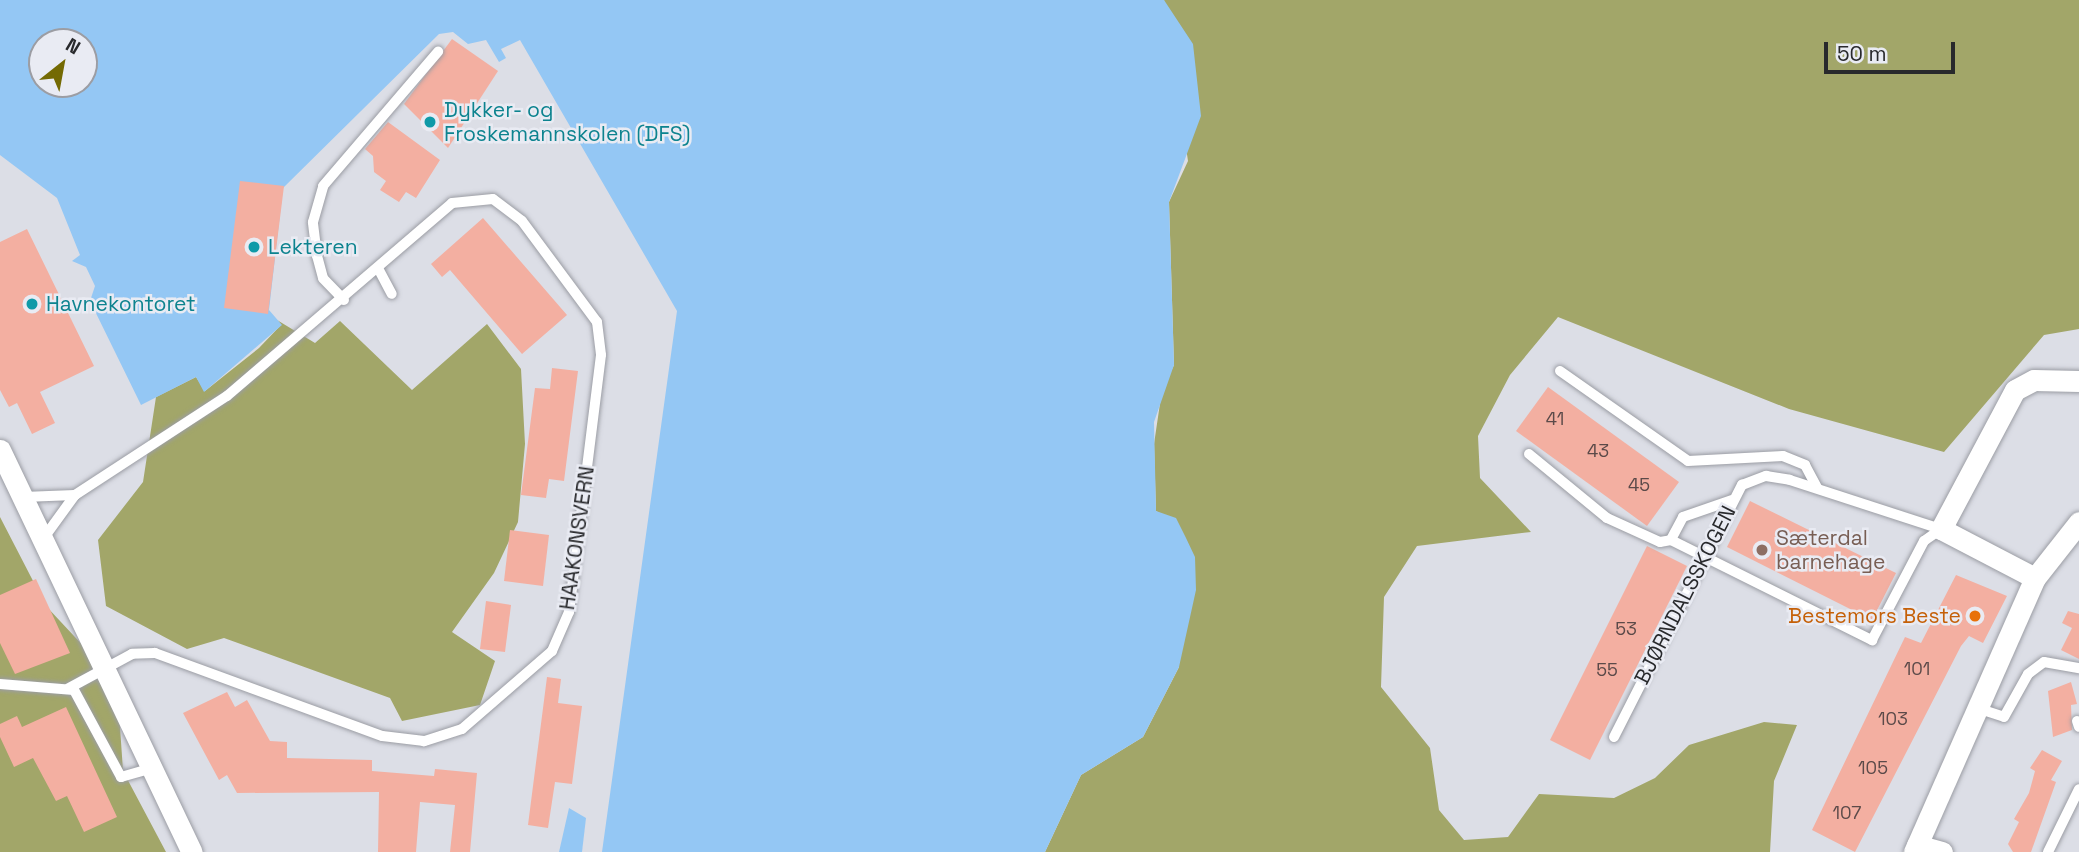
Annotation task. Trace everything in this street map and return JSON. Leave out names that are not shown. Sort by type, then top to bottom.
[{"type":"street","points":[[1941,530],[2015,390],[2034,380],[2077,378]]},
{"type":"street","points":[[0,450],[109,667],[192,852]]},
{"type":"street","points":[[1942,852],[1916,849],[1980,709],[2035,578],[2079,522]]},
{"type":"street","name":"BJØRNDALSSKOGEN","points":[[1941,530],[2035,578]]},
{"type":"lane","points":[[344,300],[323,278],[317,256],[313,222],[323,186],[438,52]]},
{"type":"lane","name":"HAAKONSVERN","points":[[43,539],[75,495],[227,396],[379,270],[452,203],[493,199],[522,220],[597,322],[601,355],[577,567],[569,612],[552,651],[462,729],[424,741],[357,728],[155,653],[132,654],[69,688]]},
{"type":"lane","points":[[379,270],[392,294]]},
{"type":"lane","points":[[1560,371],[1688,461],[1783,456],[1805,465],[1817,488]]},
{"type":"lane","points":[[1529,454],[1607,518],[1660,542],[1671,540],[1706,556],[1872,640],[1924,541],[1941,530]]},
{"type":"lane","name":"BJØRNDALSSKOGEN","points":[[1614,737],[1732,500],[1742,485],[1766,477],[1817,488],[1941,530]]},
{"type":"lane","points":[[23,497],[75,495]]},
{"type":"lane","points":[[1671,540],[1683,517],[1732,500]]},
{"type":"lane","points":[[1980,709],[2004,718],[2028,674],[2045,662],[2079,667]]},
{"type":"lane","points":[[0,684],[69,688],[78,694],[121,777],[155,767]]},
{"type":"lane","points":[[2049,852],[2079,789]]},
{"type":"green space","points":[[1164,0],[2079,0],[2079,329],[2044,335],[1944,452],[1789,409],[1558,317],[1510,375],[1478,436],[1480,478],[1531,532],[1417,546],[1384,597],[1381,687],[1430,748],[1439,810],[1464,840],[1508,837],[1539,794],[1614,798],[1655,778],[1689,745],[1764,722],[1797,725],[1774,781],[1770,852],[1045,852],[1081,775],[1143,737],[1179,667],[1168,518],[1156,511],[1154,444],[1162,390],[1174,365],[1169,202],[1188,161]]},
{"type":"green space","points":[[277,320],[315,343],[340,321],[412,390],[487,324],[521,369],[525,444],[518,522],[494,573],[452,632],[495,661],[480,705],[402,721],[390,698],[224,638],[187,649],[106,606],[98,540],[143,482],[156,397],[196,377],[205,391],[259,348],[281,325]]},
{"type":"green space","points":[[0,517],[46,606],[117,682],[123,771],[166,852],[0,852]]},
{"type":"water","points":[[0,0],[1164,0],[1193,44],[1201,116],[1169,202],[1174,365],[1154,422],[1156,511],[1176,518],[1195,557],[1196,590],[1179,667],[1143,737],[1081,775],[1045,852],[602,852],[677,311],[520,40],[501,49],[506,58],[499,62],[486,40],[468,44],[453,32],[439,34],[283,188],[269,310],[282,325],[204,392],[196,377],[141,405],[90,301],[95,286],[86,267],[72,261],[80,255],[57,198],[0,155]]},
{"type":"water","points":[[569,808],[586,818],[582,852],[559,852]]},
{"type":"building","points":[[452,39],[498,71],[448,148],[404,104]]},
{"type":"building","points":[[388,122],[440,160],[416,198],[406,192],[399,202],[380,190],[386,181],[374,172],[373,156],[365,149]]},
{"type":"building","name":"Lekteren","points":[[240,181],[284,186],[268,314],[224,308]]},
{"type":"building","points":[[483,218],[567,315],[522,354],[450,270],[442,277],[431,264]]},
{"type":"building","name":"Havnekontoret","points":[[27,229],[94,366],[40,392],[55,423],[32,434],[17,403],[9,407],[0,390],[0,242]]},
{"type":"building","points":[[552,368],[578,371],[564,481],[549,479],[546,498],[521,495],[535,388],[550,389]]},
{"type":"building","points":[[1548,387],[1679,482],[1647,526],[1516,431]]},
{"type":"building","points":[[1750,501],[1896,573],[1872,620],[1727,547]]},
{"type":"building","points":[[510,530],[549,535],[543,586],[504,581]]},
{"type":"building","points":[[1647,546],[1687,566],[1590,760],[1550,740]]},
{"type":"building","points":[[1956,575],[2007,596],[1983,643],[1969,636],[1961,646],[1855,852],[1812,830],[1905,637],[1921,643]]},
{"type":"building","points":[[36,579],[70,653],[15,674],[0,643],[0,595]]},
{"type":"building","points":[[486,601],[511,605],[505,652],[480,649]]},
{"type":"building","points":[[2068,611],[2079,614],[2079,659],[2061,650],[2072,628],[2062,623]]},
{"type":"building","points":[[547,677],[561,679],[558,703],[582,706],[572,784],[555,782],[548,828],[528,825]]},
{"type":"building","points":[[2071,682],[2077,704],[2071,705],[2072,730],[2053,737],[2048,691]]},
{"type":"building","points":[[227,692],[235,707],[247,700],[270,741],[287,742],[287,758],[372,760],[372,771],[434,776],[435,769],[477,773],[470,852],[450,852],[455,805],[420,802],[416,852],[378,852],[379,792],[237,793],[227,775],[219,780],[183,713]]},
{"type":"building","points":[[66,707],[117,817],[84,832],[67,796],[56,801],[33,758],[14,767],[0,737],[0,724],[17,716],[22,727]]},
{"type":"building","points":[[2042,750],[2062,761],[2051,780],[2056,782],[2031,852],[2013,852],[2008,844],[2019,822],[2014,819],[2029,793],[2035,771],[2030,768]]},
{"type":"place","name":"Dykker- og Froskemannskolen (DFS)","points":[[430,122]]},
{"type":"place","name":"Lekteren","points":[[254,247]]},
{"type":"place","name":"Havnekontoret","points":[[32,304]]},
{"type":"place","name":"Sæterdal barnehage","points":[[1762,550]]},
{"type":"place","name":"Bestemors Beste","points":[[1975,616]]}]
